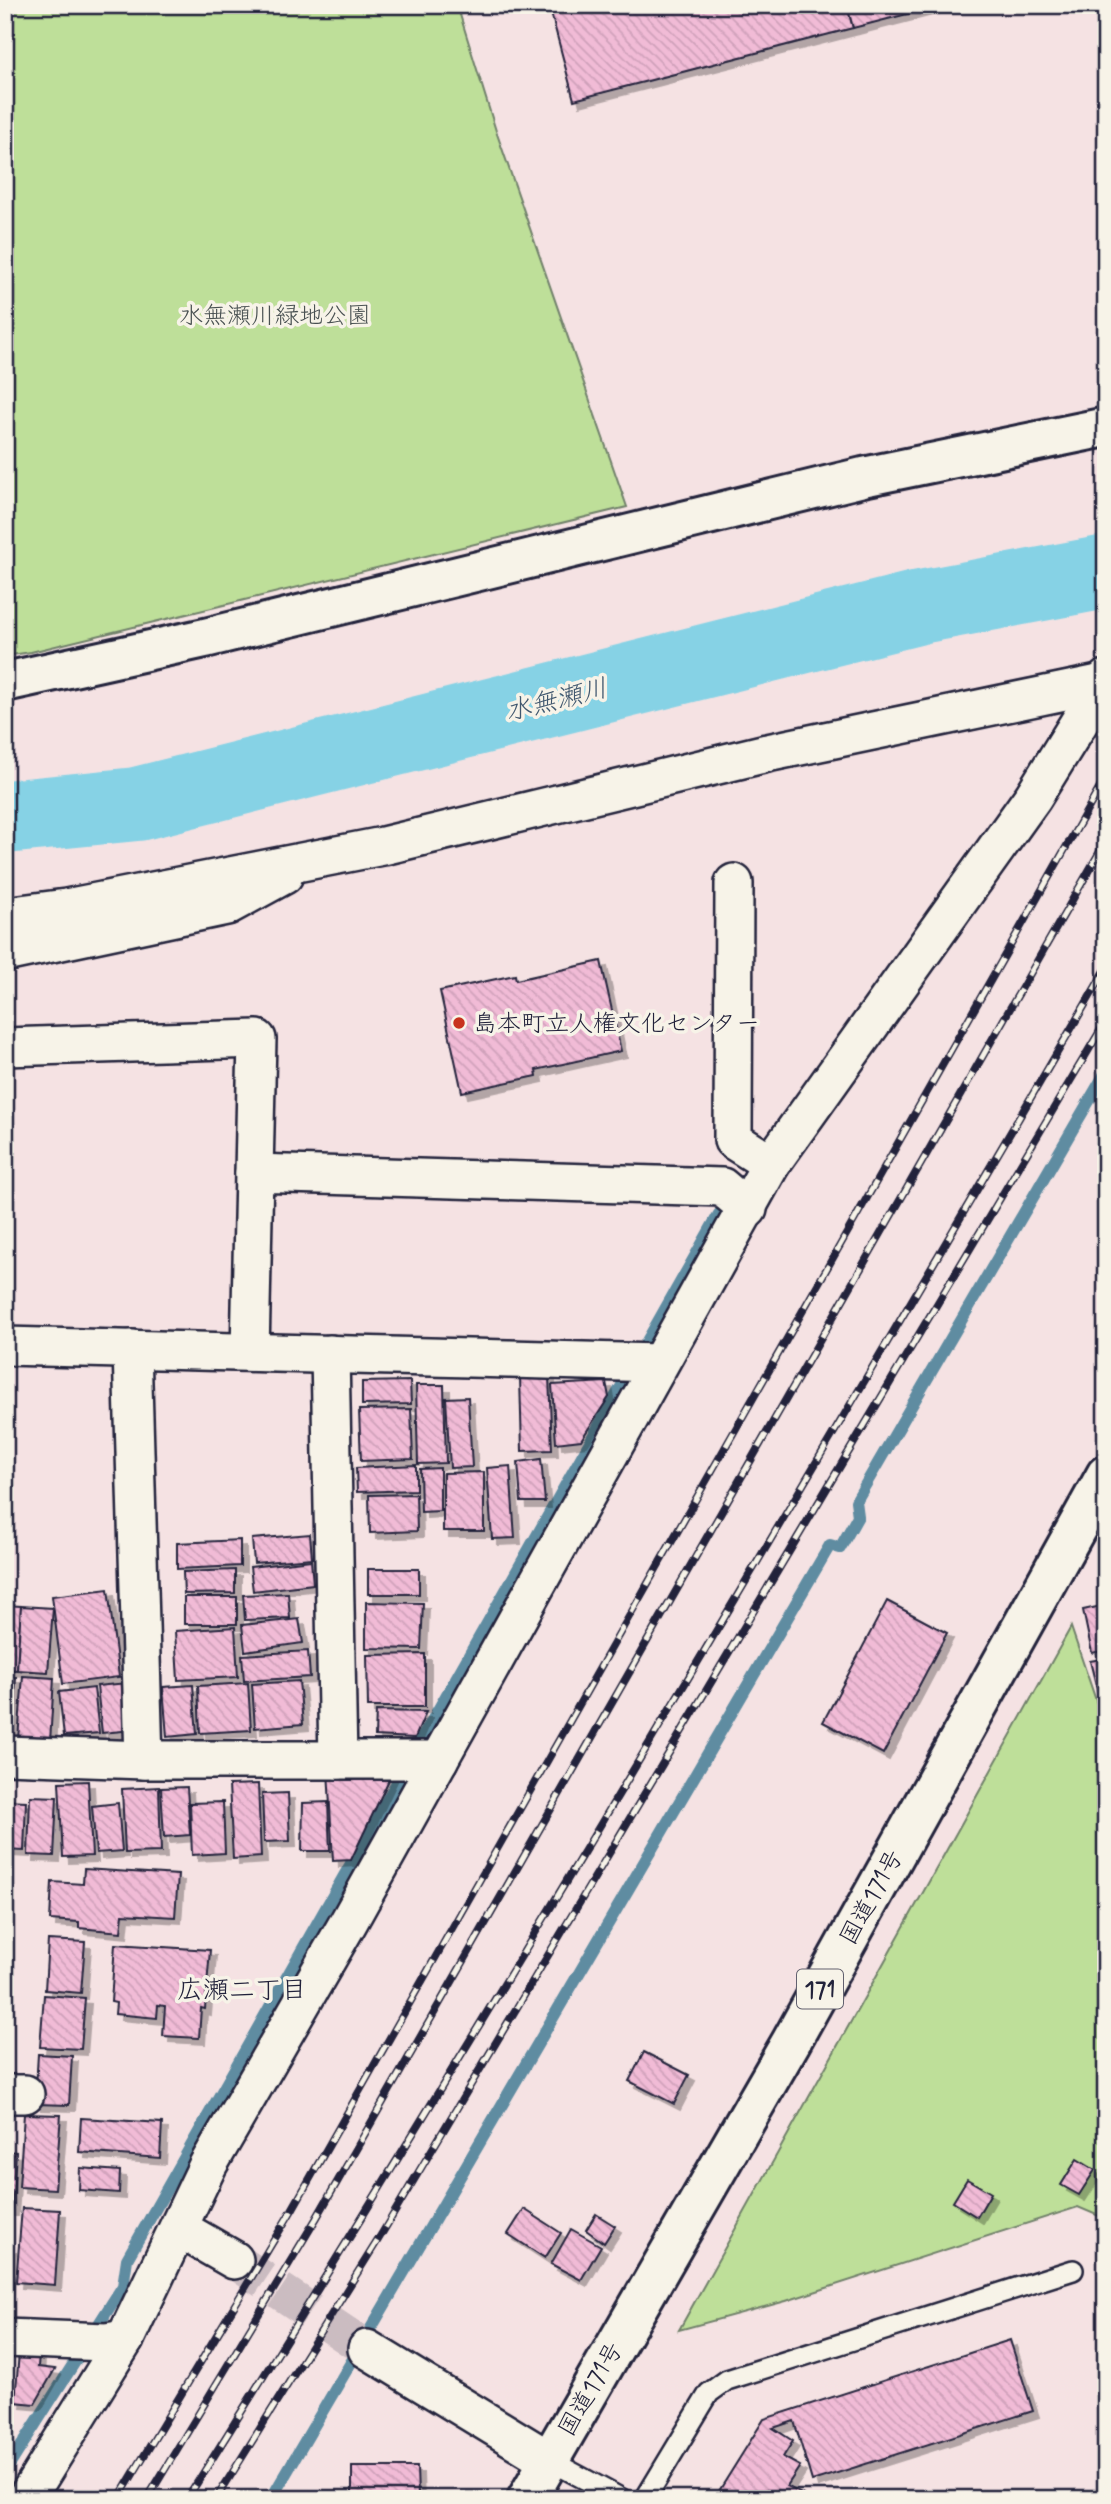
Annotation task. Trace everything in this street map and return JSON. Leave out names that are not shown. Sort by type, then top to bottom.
[{"type":"main road","points":[[5,682],[205,638],[863,477],[1106,427]]},
{"type":"main road","name":"国道171号","points":[[527,2499],[791,2042],[1106,1475]]},
{"type":"street","points":[[5,916],[66,908],[383,846],[766,753],[1104,681]]},
{"type":"street","points":[[26,2499],[180,2229],[208,2165],[433,1760],[643,1362],[748,1209],[771,1164],[1033,796],[1104,681]]},
{"type":"street","points":[[5,953],[227,906],[316,857]]},
{"type":"street","points":[[734,883],[733,1140],[771,1164]]},
{"type":"street","points":[[5,1046],[257,1039],[250,1352]]},
{"type":"street","points":[[254,1173],[722,1187],[748,1209]]},
{"type":"street","points":[[5,1346],[643,1362]]},
{"type":"street","points":[[132,1349],[144,1760]]},
{"type":"street","points":[[330,1354],[338,1760]]},
{"type":"street","points":[[5,1755],[144,1760],[433,1760]]},
{"type":"street","points":[[180,2229],[234,2260]]},
{"type":"street","points":[[5,2337],[115,2341]]},
{"type":"street","points":[[367,2349],[549,2460]]},
{"type":"lane","points":[[645,2499],[709,2393],[727,2380],[1073,2270]]},
{"type":"lane","points":[[549,2460],[622,2499]]},
{"type":"green space","name":"水無瀬川緑地公園","points":[[5,5],[457,5],[496,131],[627,507],[31,652],[5,656]]},
{"type":"green space","points":[[1071,1627],[1106,1730],[1106,2219],[1078,2207],[786,2301],[679,2330]]},
{"type":"building","points":[[549,5],[847,5],[853,28],[574,100]]},
{"type":"building","points":[[847,5],[942,5],[853,28]]},
{"type":"building","points":[[601,961],[621,1051],[536,1070],[537,1076],[462,1092],[440,991],[515,975],[516,980]]},
{"type":"building","points":[[549,1376],[552,1450],[522,1451],[520,1377]]},
{"type":"building","points":[[410,1381],[411,1404],[362,1405],[362,1382]]},
{"type":"building","points":[[606,1382],[609,1397],[581,1440],[556,1443],[552,1385]]},
{"type":"building","points":[[416,1385],[444,1385],[446,1463],[418,1464]]},
{"type":"building","points":[[468,1397],[472,1467],[450,1468],[446,1398]]},
{"type":"building","points":[[411,1409],[413,1459],[361,1461],[359,1410]]},
{"type":"building","points":[[541,1459],[545,1502],[521,1502],[518,1462]]},
{"type":"building","points":[[416,1465],[416,1490],[357,1492],[356,1468]]},
{"type":"building","points":[[510,1466],[515,1538],[492,1539],[487,1468]]},
{"type":"building","points":[[440,1468],[440,1511],[421,1512],[420,1469]]},
{"type":"building","points":[[484,1472],[484,1531],[443,1531],[443,1473]]},
{"type":"building","points":[[416,1494],[417,1531],[370,1533],[369,1495]]},
{"type":"building","points":[[310,1534],[312,1558],[254,1563],[252,1539]]},
{"type":"building","points":[[240,1540],[240,1566],[177,1569],[177,1543]]},
{"type":"building","points":[[311,1560],[313,1584],[253,1591],[250,1567]]},
{"type":"building","points":[[368,1569],[419,1569],[419,1594],[368,1594]]},
{"type":"building","points":[[235,1570],[235,1593],[184,1594],[183,1572]]},
{"type":"building","points":[[108,1589],[119,1677],[63,1684],[52,1596]]},
{"type":"building","points":[[288,1593],[290,1618],[245,1620],[243,1595]]},
{"type":"building","points":[[184,1597],[237,1597],[237,1624],[184,1624]]},
{"type":"building","points":[[887,1601],[947,1633],[883,1754],[823,1722]]},
{"type":"building","points":[[366,1602],[423,1603],[421,1649],[366,1648]]},
{"type":"building","points":[[5,1605],[21,1606],[17,1670],[5,1669]]},
{"type":"building","points":[[1106,1605],[1106,1650],[1092,1653],[1083,1610]]},
{"type":"building","points":[[21,1606],[53,1608],[48,1672],[17,1670]]},
{"type":"building","points":[[299,1619],[303,1643],[245,1651],[242,1625]]},
{"type":"building","points":[[235,1627],[238,1677],[178,1680],[175,1631]]},
{"type":"building","points":[[308,1651],[310,1677],[244,1681],[242,1655]]},
{"type":"building","points":[[425,1654],[425,1707],[368,1707],[367,1655]]},
{"type":"building","points":[[1106,1658],[1106,1700],[1100,1701],[1090,1661]]},
{"type":"building","points":[[23,1676],[54,1678],[50,1742],[18,1739]]},
{"type":"building","points":[[5,1677],[16,1677],[12,1741],[5,1741]]},
{"type":"building","points":[[299,1681],[303,1724],[255,1728],[252,1684]]},
{"type":"building","points":[[127,1683],[133,1730],[102,1733],[97,1686]]},
{"type":"building","points":[[248,1683],[251,1730],[200,1733],[198,1686]]},
{"type":"building","points":[[193,1685],[197,1734],[167,1737],[163,1687]]},
{"type":"building","points":[[94,1688],[99,1733],[64,1736],[59,1692]]},
{"type":"building","points":[[376,1711],[426,1712],[415,1738],[375,1736]]},
{"type":"building","points":[[395,1767],[351,1860],[333,1861],[328,1770]]},
{"type":"building","points":[[88,1781],[92,1856],[63,1857],[59,1782]]},
{"type":"building","points":[[258,1784],[261,1857],[233,1859],[229,1785]]},
{"type":"building","points":[[159,1787],[161,1852],[125,1853],[122,1789]]},
{"type":"building","points":[[187,1787],[190,1835],[164,1837],[161,1788]]},
{"type":"building","points":[[288,1793],[290,1841],[264,1842],[262,1794]]},
{"type":"building","points":[[30,1796],[57,1797],[54,1856],[28,1855]]},
{"type":"building","points":[[5,1800],[26,1801],[24,1851],[5,1850]]},
{"type":"building","points":[[223,1802],[225,1853],[192,1855],[190,1803]]},
{"type":"building","points":[[328,1802],[330,1851],[302,1851],[303,1803]]},
{"type":"building","points":[[118,1803],[122,1851],[96,1853],[92,1806]]},
{"type":"building","points":[[84,1869],[178,1875],[175,1917],[123,1914],[121,1932],[79,1928],[79,1922],[50,1920],[52,1882],[83,1884]]},
{"type":"building","points":[[48,1940],[85,1942],[81,1993],[45,1990]]},
{"type":"building","points":[[115,1944],[210,1950],[205,2009],[201,2008],[199,2038],[163,2036],[165,2006],[158,2005],[157,2018],[115,2014],[116,2003],[111,2002]]},
{"type":"building","points":[[44,1995],[85,1998],[81,2049],[40,2047]]},
{"type":"building","points":[[644,2052],[689,2075],[674,2104],[629,2081]]},
{"type":"building","points":[[38,2054],[72,2056],[69,2105],[35,2104]]},
{"type":"building","points":[[24,2114],[61,2115],[55,2189],[19,2187]]},
{"type":"building","points":[[81,2118],[162,2123],[160,2158],[79,2152]]},
{"type":"building","points":[[5,2151],[16,2152],[12,2210],[5,2210]]},
{"type":"building","points":[[1077,2159],[1095,2170],[1079,2195],[1061,2185]]},
{"type":"building","points":[[80,2168],[120,2171],[119,2193],[79,2190]]},
{"type":"building","points":[[967,2179],[991,2193],[977,2217],[953,2202]]},
{"type":"building","points":[[22,2208],[60,2210],[55,2285],[16,2282]]},
{"type":"building","points":[[524,2209],[561,2233],[545,2258],[508,2234]]},
{"type":"building","points":[[596,2214],[615,2226],[604,2243],[586,2230]]},
{"type":"building","points":[[571,2229],[601,2246],[581,2280],[551,2264]]},
{"type":"building","points":[[5,2247],[10,2247],[5,2318]]},
{"type":"building","points":[[1010,2340],[1033,2411],[812,2481],[794,2421],[773,2428],[793,2441],[783,2457],[800,2466],[787,2486],[803,2495],[801,2499],[714,2499],[764,2419]]},
{"type":"building","points":[[19,2352],[39,2354],[38,2367],[55,2369],[35,2404],[15,2402]]},
{"type":"building","points":[[5,2377],[8,2377],[6,2426],[5,2426]]},
{"type":"building","points":[[352,2467],[417,2467],[418,2497],[352,2497]]},
{"type":"waterway","name":"水無瀬川","points":[[5,817],[137,804],[920,607],[1106,572]]},
{"type":"waterway","points":[[271,2499],[830,1545],[840,1548],[858,1516],[856,1501],[1106,1072]]},
{"type":"waterway","points":[[5,2472],[123,2286],[127,2259],[719,1214]]},
{"type":"tunnel","points":[[234,2260],[367,2349]]},
{"type":"railway","points":[[118,2499],[292,2210],[1106,777]]},
{"type":"railway","points":[[147,2499],[316,2219],[1106,841]]},
{"type":"railway","points":[[187,2499],[422,2120],[652,1738],[1106,969]]},
{"type":"railway","points":[[216,2499],[378,2240],[1106,1021]]},
{"type":"place","name":"島本町立人権文化センター","points":[[459,1023]]},
{"type":"district","name":"広瀬二丁目","points":[[242,1989]]}]
